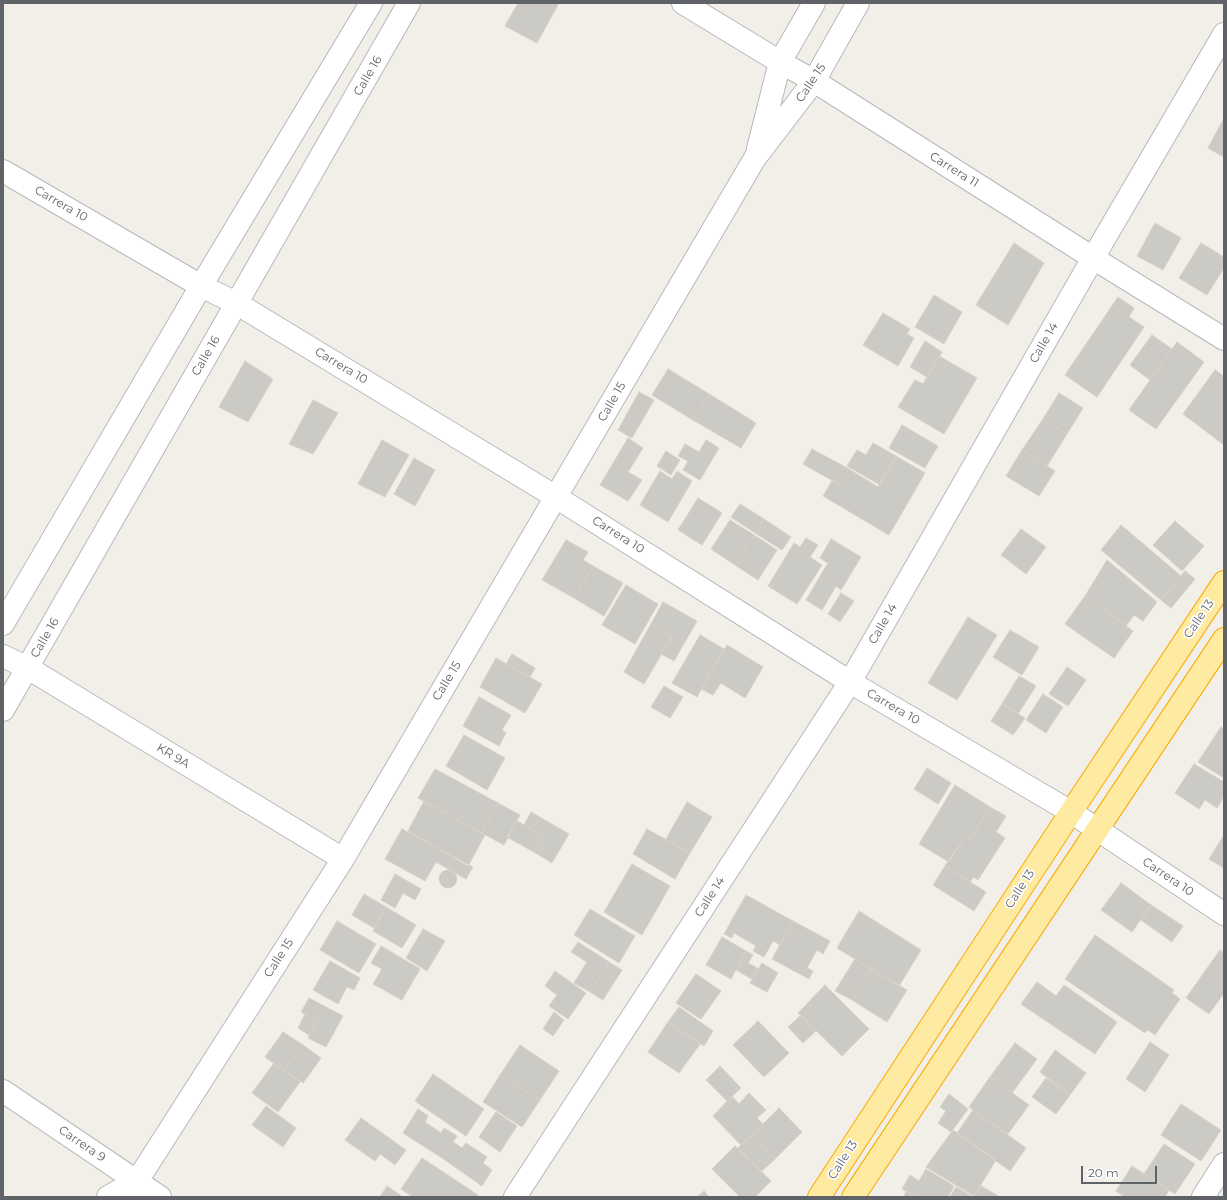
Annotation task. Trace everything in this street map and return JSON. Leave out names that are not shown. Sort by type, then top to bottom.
[{"type":"highway","name":"Calle 13","points":[[819,1197],[1071,812],[1224,582]]},
{"type":"highway","points":[[853,1197],[1224,639]]},
{"type":"street","points":[[3,624],[201,286],[371,3]]},
{"type":"street","name":"Calle 16","points":[[3,710],[410,3]]},
{"type":"street","name":"Carrera 11","points":[[683,3],[814,81],[1093,258],[1224,339]]},
{"type":"street","name":"Calle 15","points":[[756,158],[780,62],[814,3]]},
{"type":"street","name":"Calle 15","points":[[132,1189],[342,859],[756,158],[814,81],[858,3]]},
{"type":"street","name":"Calle 14","points":[[515,1197],[850,682],[1093,258],[1224,34]]},
{"type":"street","name":"Carrera 10","points":[[3,171],[201,286],[236,303],[556,496],[850,682],[1071,812],[1224,914]]},
{"type":"street","name":"KR 9A","points":[[3,656],[28,668],[342,859]]},
{"type":"street","name":"Carrera 9","points":[[3,1091],[132,1189],[160,1197]]},
{"type":"street","points":[[1203,1197],[1224,1164]]},
{"type":"street","points":[[108,1197],[132,1189]]},
{"type":"building","points":[[518,3],[559,3],[537,43],[505,26]]},
{"type":"building","points":[[1224,118],[1224,157],[1208,148]]},
{"type":"building","points":[[1155,223],[1181,238],[1163,270],[1137,256]]},
{"type":"building","points":[[1014,243],[1044,263],[1008,325],[976,305]]},
{"type":"building","points":[[1201,243],[1224,257],[1224,268],[1207,295],[1179,278]]},
{"type":"building","points":[[934,295],[962,312],[944,344],[915,327]]},
{"type":"building","points":[[1118,297],[1134,308],[1129,317],[1144,327],[1097,397],[1065,375]]},
{"type":"building","points":[[883,313],[910,329],[907,334],[914,338],[898,366],[863,345]]},
{"type":"building","points":[[1152,335],[1172,349],[1150,380],[1130,365]]},
{"type":"building","points":[[925,341],[942,352],[927,377],[910,367]]},
{"type":"building","points":[[1177,342],[1204,362],[1156,429],[1129,410]]},
{"type":"building","points":[[939,356],[977,378],[944,434],[898,407],[915,380],[923,384]]},
{"type":"building","points":[[245,361],[273,379],[248,422],[219,407]]},
{"type":"building","points":[[668,369],[709,394],[693,420],[652,395]]},
{"type":"building","points":[[1215,370],[1224,376],[1224,445],[1183,414]]},
{"type":"building","points":[[639,392],[654,400],[632,438],[618,430]]},
{"type":"building","points":[[1059,393],[1083,408],[1067,434],[1043,419]]},
{"type":"building","points":[[709,394],[756,423],[741,448],[693,420]]},
{"type":"building","points":[[313,400],[338,413],[313,454],[289,444]]},
{"type":"building","points":[[1043,419],[1067,434],[1047,466],[1022,450]]},
{"type":"building","points":[[902,425],[938,446],[925,468],[889,448]]},
{"type":"building","points":[[628,438],[643,448],[628,472],[642,480],[628,501],[600,485]]},
{"type":"building","points":[[382,440],[409,455],[385,497],[358,484]]},
{"type":"building","points":[[706,440],[719,448],[700,480],[683,470],[688,461],[678,456],[685,444],[699,452]]},
{"type":"building","points":[[873,443],[896,456],[880,485],[847,466],[857,450],[866,455]]},
{"type":"building","points":[[812,449],[849,469],[840,485],[803,464]]},
{"type":"building","points":[[1022,450],[1055,471],[1039,496],[1006,476]]},
{"type":"building","points":[[666,451],[680,460],[671,475],[657,466]]},
{"type":"building","points":[[896,456],[925,473],[889,535],[823,496],[832,481],[840,485],[849,469],[878,487]]},
{"type":"building","points":[[414,458],[435,470],[415,506],[394,494]]},
{"type":"building","points":[[660,471],[672,479],[677,471],[692,481],[668,522],[640,505]]},
{"type":"building","points":[[698,498],[722,513],[702,545],[678,530]]},
{"type":"building","points":[[740,504],[764,519],[755,533],[731,517]]},
{"type":"building","points":[[764,519],[791,537],[782,550],[755,533]]},
{"type":"building","points":[[730,520],[754,535],[735,565],[711,549]]},
{"type":"building","points":[[1175,521],[1204,546],[1182,571],[1153,545]]},
{"type":"building","points":[[1121,525],[1181,576],[1161,600],[1101,550]]},
{"type":"building","points":[[1021,529],[1046,547],[1026,574],[1001,555]]},
{"type":"building","points":[[754,535],[777,550],[758,580],[735,565]]},
{"type":"building","points":[[806,538],[818,545],[810,557],[822,565],[797,604],[768,586],[794,543],[800,547]]},
{"type":"building","points":[[831,539],[861,557],[841,590],[836,586],[822,610],[806,600],[828,563],[820,558]]},
{"type":"building","points":[[566,540],[588,552],[583,560],[593,566],[574,598],[542,580]]},
{"type":"building","points":[[1107,560],[1157,602],[1143,621],[1134,615],[1126,626],[1085,596]]},
{"type":"building","points":[[593,566],[623,583],[604,616],[574,598]]},
{"type":"building","points":[[1185,571],[1195,579],[1171,608],[1161,600]]},
{"type":"building","points":[[626,585],[658,604],[635,644],[602,625]]},
{"type":"building","points":[[841,593],[854,601],[840,622],[828,614]]},
{"type":"building","points":[[1085,596],[1133,631],[1114,658],[1065,624]]},
{"type":"building","points":[[663,602],[697,621],[674,661],[661,654],[672,636],[651,624]]},
{"type":"building","points":[[968,617],[997,635],[957,700],[928,683]]},
{"type":"building","points":[[651,624],[672,636],[644,684],[624,672]]},
{"type":"building","points":[[1010,630],[1039,647],[1022,675],[993,657]]},
{"type":"building","points":[[700,635],[724,649],[697,697],[672,683]]},
{"type":"building","points":[[727,645],[763,667],[745,698],[721,683],[713,695],[701,689]]},
{"type":"building","points":[[512,654],[535,668],[530,677],[506,664]]},
{"type":"building","points":[[496,658],[542,684],[525,713],[480,687]]},
{"type":"building","points":[[1067,667],[1086,680],[1068,706],[1049,694]]},
{"type":"building","points":[[1019,676],[1036,686],[1018,714],[1002,704]]},
{"type":"building","points":[[664,686],[683,697],[670,718],[651,707]]},
{"type":"building","points":[[1043,694],[1063,707],[1046,733],[1026,720]]},
{"type":"building","points":[[479,697],[511,715],[502,730],[506,733],[499,746],[463,726]]},
{"type":"building","points":[[1002,704],[1025,718],[1013,735],[991,721]]},
{"type":"building","points":[[1221,727],[1224,729],[1224,778],[1198,762]]},
{"type":"building","points":[[464,735],[505,758],[487,790],[446,766]]},
{"type":"building","points":[[1194,764],[1224,782],[1224,796],[1217,808],[1205,800],[1199,809],[1175,793]]},
{"type":"building","points":[[927,768],[951,783],[938,804],[914,789]]},
{"type":"building","points":[[435,769],[498,803],[482,833],[418,798]]},
{"type":"building","points":[[955,785],[990,807],[970,839],[965,836],[949,862],[919,844]]},
{"type":"building","points":[[424,801],[485,835],[468,866],[408,831]]},
{"type":"building","points":[[687,802],[712,817],[690,853],[666,839]]},
{"type":"building","points":[[498,803],[520,815],[504,845],[482,833]]},
{"type":"building","points":[[990,807],[1006,816],[996,832],[1005,838],[978,880],[974,877],[970,882],[945,866],[965,836],[970,839]]},
{"type":"building","points":[[531,812],[569,834],[552,863],[534,852],[544,836],[524,825]]},
{"type":"building","points":[[517,821],[544,836],[534,852],[507,837]]},
{"type":"building","points":[[402,829],[473,867],[466,879],[436,862],[425,881],[385,859]]},
{"type":"building","points":[[647,829],[690,853],[675,879],[633,854]]},
{"type":"building","points":[[1224,835],[1224,868],[1209,859]]},
{"type":"building","points":[[632,864],[670,886],[642,935],[604,912]]},
{"type":"building","points":[[945,866],[986,892],[974,911],[933,885]]},
{"type":"building","points":[[444,870],[452,870],[457,875],[455,886],[452,888],[444,888],[439,883],[439,875]]},
{"type":"building","points":[[395,874],[421,889],[415,900],[403,893],[395,908],[381,900]]},
{"type":"building","points":[[1121,883],[1151,905],[1132,932],[1101,910]]},
{"type":"building","points":[[364,894],[386,907],[374,928],[352,915]]},
{"type":"building","points":[[746,895],[793,921],[780,945],[773,941],[764,957],[753,951],[756,946],[734,933],[732,938],[724,934]]},
{"type":"building","points":[[1151,905],[1183,926],[1172,942],[1141,920]]},
{"type":"building","points":[[386,907],[416,925],[402,948],[373,931]]},
{"type":"building","points":[[590,909],[635,936],[619,963],[574,935]]},
{"type":"building","points":[[859,911],[921,950],[899,986],[837,948]]},
{"type":"building","points":[[337,921],[376,944],[359,973],[320,950]]},
{"type":"building","points":[[793,921],[830,941],[823,954],[817,950],[807,968],[813,971],[809,979],[772,959]]},
{"type":"building","points":[[423,929],[445,941],[427,971],[406,958]]},
{"type":"building","points":[[1095,935],[1174,990],[1172,993],[1180,999],[1155,1035],[1148,1030],[1145,1033],[1065,979]]},
{"type":"building","points":[[722,937],[746,951],[731,979],[706,965]]},
{"type":"building","points":[[578,942],[609,962],[590,992],[574,983],[587,962],[571,952]]},
{"type":"building","points":[[381,946],[420,969],[402,1000],[373,984],[382,969],[371,963]]},
{"type":"building","points":[[1220,950],[1224,953],[1224,993],[1209,1014],[1186,998]]},
{"type":"building","points":[[746,951],[753,955],[748,963],[759,969],[752,979],[736,970]]},
{"type":"building","points":[[855,959],[871,969],[852,1000],[835,991]]},
{"type":"building","points":[[330,961],[360,978],[354,990],[347,987],[338,1004],[313,990]]},
{"type":"building","points":[[609,962],[622,970],[603,1000],[590,992]]},
{"type":"building","points":[[762,963],[778,973],[767,992],[750,983]]},
{"type":"building","points":[[871,969],[907,990],[887,1022],[852,1000]]},
{"type":"building","points":[[555,971],[586,993],[568,1019],[549,1006],[557,995],[545,986]]},
{"type":"building","points":[[696,974],[721,991],[701,1019],[676,1003]]},
{"type":"building","points":[[1037,982],[1056,996],[1064,985],[1117,1022],[1095,1054],[1021,1004]]},
{"type":"building","points":[[825,985],[869,1029],[842,1056],[798,1013]]},
{"type":"building","points":[[309,998],[343,1016],[326,1047],[308,1038],[317,1021],[301,1012]]},
{"type":"building","points":[[679,1007],[713,1031],[704,1046],[668,1022]]},
{"type":"building","points":[[554,1012],[564,1020],[553,1036],[543,1029]]},
{"type":"building","points":[[305,1014],[317,1021],[309,1035],[298,1028]]},
{"type":"building","points":[[801,1015],[816,1031],[803,1043],[788,1027]]},
{"type":"building","points":[[758,1021],[789,1053],[764,1077],[733,1045]]},
{"type":"building","points":[[668,1022],[700,1044],[679,1073],[648,1052]]},
{"type":"building","points":[[283,1032],[303,1045],[284,1070],[265,1057]]},
{"type":"building","points":[[1150,1042],[1169,1055],[1145,1092],[1126,1079]]},
{"type":"building","points":[[1015,1043],[1037,1059],[1012,1093],[990,1077]]},
{"type":"building","points":[[303,1045],[321,1058],[303,1083],[284,1070]]},
{"type":"building","points":[[520,1045],[559,1071],[540,1100],[500,1075]]},
{"type":"building","points":[[1055,1050],[1086,1073],[1070,1095],[1040,1072]]},
{"type":"building","points":[[274,1063],[300,1082],[278,1112],[252,1093]]},
{"type":"building","points":[[720,1066],[741,1088],[727,1101],[706,1080]]},
{"type":"building","points":[[433,1074],[484,1109],[466,1136],[415,1101]]},
{"type":"building","points":[[500,1075],[540,1100],[522,1127],[483,1102]]},
{"type":"building","points":[[990,1077],[1029,1105],[1007,1135],[969,1107]]},
{"type":"building","points":[[1046,1078],[1070,1095],[1056,1114],[1032,1097]]},
{"type":"building","points":[[749,1093],[766,1110],[757,1118],[763,1124],[741,1145],[713,1116],[732,1096],[739,1104]]},
{"type":"building","points":[[949,1094],[968,1109],[951,1132],[938,1123],[946,1111],[940,1107]]},
{"type":"building","points":[[1181,1104],[1221,1130],[1201,1161],[1161,1135]]},
{"type":"building","points":[[266,1106],[296,1128],[283,1147],[252,1125]]},
{"type":"building","points":[[779,1108],[802,1132],[775,1159],[752,1135]]},
{"type":"building","points":[[418,1109],[428,1116],[425,1122],[441,1133],[444,1128],[457,1136],[442,1158],[403,1133]]},
{"type":"building","points":[[973,1110],[1026,1148],[1010,1171],[957,1133]]},
{"type":"building","points":[[496,1112],[517,1126],[500,1152],[479,1137]]},
{"type":"building","points":[[361,1118],[406,1150],[395,1165],[380,1154],[375,1161],[345,1140]]},
{"type":"building","points":[[953,1130],[996,1160],[974,1196],[926,1167]]},
{"type":"building","points":[[752,1135],[775,1159],[761,1172],[738,1148]]},
{"type":"building","points":[[453,1142],[462,1148],[466,1143],[487,1157],[483,1163],[492,1170],[482,1186],[442,1158]]},
{"type":"building","points":[[1164,1144],[1195,1164],[1175,1194],[1144,1174]]},
{"type":"building","points":[[735,1146],[771,1181],[755,1197],[740,1197],[712,1169]]},
{"type":"building","points":[[422,1158],[478,1195],[477,1197],[413,1197],[401,1189]]},
{"type":"building","points":[[1132,1166],[1169,1190],[1165,1197],[1125,1197],[1116,1191]]},
{"type":"building","points":[[926,1169],[954,1186],[948,1197],[917,1197],[902,1189],[910,1175],[919,1181]]},
{"type":"building","points":[[387,1186],[403,1197],[380,1197]]},
{"type":"building","points":[[981,1186],[1000,1197],[974,1197]]},
{"type":"building","points":[[956,1187],[973,1197],[950,1197]]},
{"type":"building","points":[[704,1191],[709,1197],[697,1197]]},
{"type":"building","points":[[907,1191],[917,1197],[903,1197]]}]
